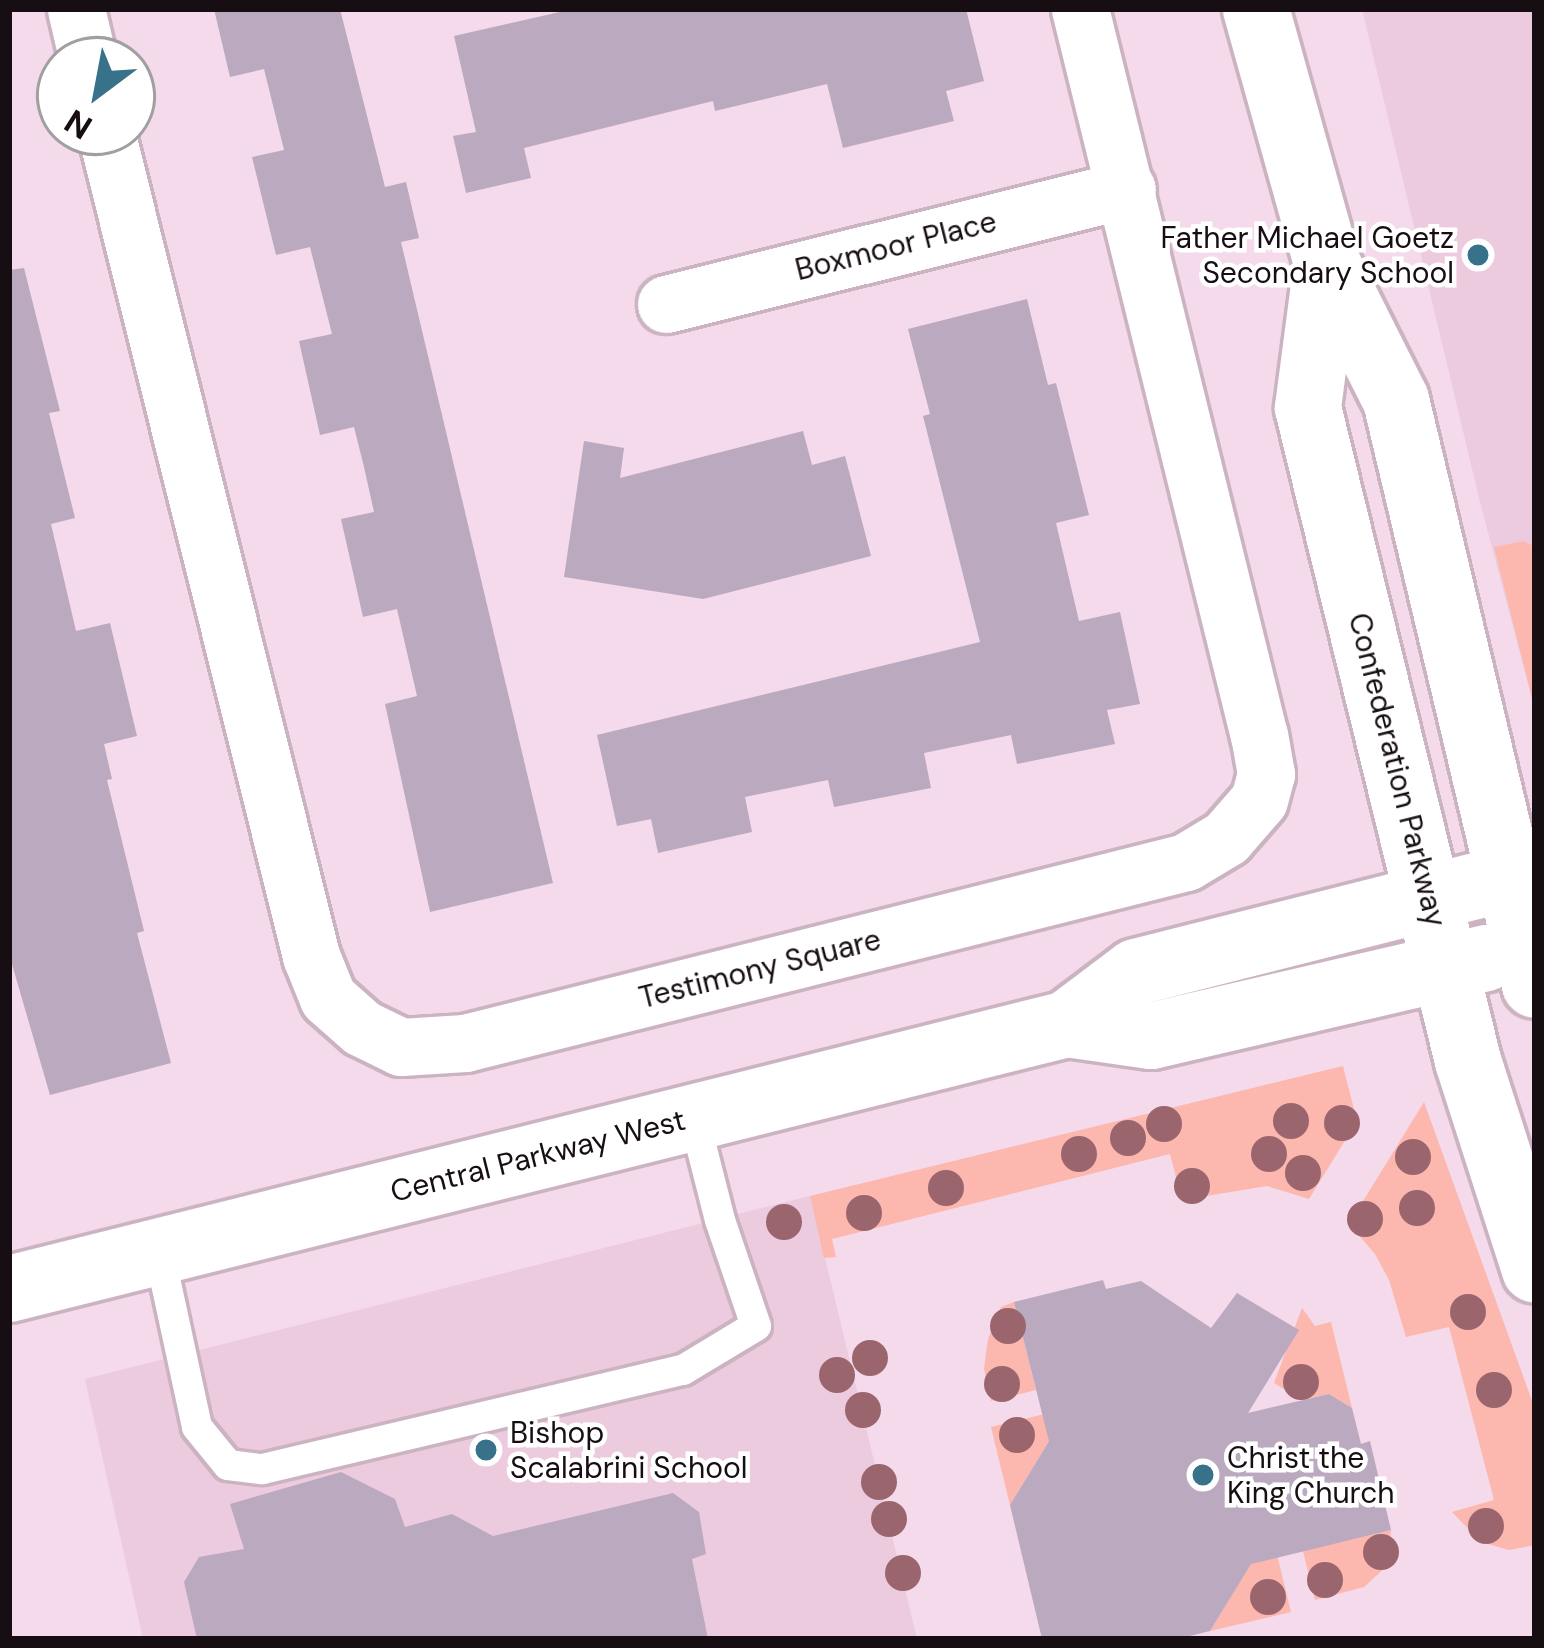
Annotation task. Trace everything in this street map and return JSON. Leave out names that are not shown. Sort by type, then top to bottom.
[{"type":"street","name":"Testimony Square","points":[[112,156],[311,956],[328,998],[362,1028],[401,1047],[465,1043],[1186,862],[1226,838],[1258,800],[1266,774],[1259,736],[1080,9]]},
{"type":"street","name":"Confederation Parkway","points":[[1256,9],[1327,263],[1396,400],[1523,874],[1532,960]]},
{"type":"street","name":"Boxmoor Place","points":[[666,304],[1127,189]]},
{"type":"street","name":"Confederation Parkway","points":[[1327,263],[1308,408],[1468,1061],[1535,1270]]},
{"type":"street","name":"Central Parkway West","points":[[1067,1024],[1136,972],[1523,874]]},
{"type":"street","name":"Central Parkway West","points":[[9,1289],[1067,1024],[1151,1036],[1445,967],[1532,960]]},
{"type":"lane","points":[[159,1251],[197,1427],[228,1466],[263,1469],[683,1370],[756,1325],[720,1220],[694,1118]]},
{"type":"shaded area","name":"Father Michael Goetz Secondary School","points":[[1362,9],[1535,9],[1535,710],[1480,502]]},
{"type":"shaded area","points":[[1524,541],[1535,547],[1535,710],[1494,547]]},
{"type":"shaded area","points":[[1343,1066],[1357,1121],[1309,1199],[1267,1186],[1182,1200],[1170,1154],[832,1239],[836,1257],[824,1258],[810,1196]]},
{"type":"shaded area","points":[[1424,1102],[1535,1409],[1535,1545],[1509,1550],[1481,1542],[1452,1512],[1494,1500],[1449,1327],[1406,1337],[1389,1280],[1375,1254],[1349,1224]]},
{"type":"shaded area","name":"Bishop Scalabrini School","points":[[810,1196],[917,1639],[143,1639],[85,1379]]},
{"type":"shaded area","points":[[1014,1302],[1036,1390],[991,1401],[984,1369],[988,1339],[1001,1307]]},
{"type":"shaded area","points":[[1302,1308],[1315,1326],[1331,1322],[1352,1408],[1329,1394],[1302,1400],[1274,1383]]},
{"type":"shaded area","points":[[1069,1408],[1010,1505],[991,1427]]},
{"type":"shaded area","points":[[1271,1530],[1291,1612],[1210,1631]]},
{"type":"shaded area","points":[[1391,1530],[1388,1565],[1364,1587],[1315,1600],[1303,1551]]},
{"type":"building","points":[[214,9],[340,9],[385,187],[406,182],[419,238],[401,242],[553,883],[430,912],[385,704],[417,696],[397,609],[363,617],[341,519],[374,512],[364,467],[354,427],[320,435],[299,341],[332,334],[310,247],[276,255],[252,157],[284,150],[264,69],[230,77]]},
{"type":"building","points":[[573,9],[966,9],[984,81],[946,91],[954,121],[843,148],[827,84],[715,111],[713,101],[524,148],[531,178],[466,193],[453,136],[476,132],[454,36]]},
{"type":"building","points":[[24,268],[60,411],[49,413],[75,518],[51,524],[76,631],[110,623],[137,736],[104,744],[112,779],[107,780],[144,931],[137,933],[171,1063],[50,1095],[9,954],[9,270]]},
{"type":"building","points":[[1027,299],[1048,385],[1056,383],[1089,515],[1056,523],[1079,621],[1120,612],[1140,704],[1107,710],[1115,744],[1017,764],[1011,735],[924,753],[931,788],[834,807],[828,780],[745,797],[752,832],[658,853],[651,819],[617,826],[597,735],[980,642],[923,416],[930,414],[908,329]]},
{"type":"building","points":[[803,431],[812,465],[845,456],[871,556],[703,599],[564,577],[584,441],[624,448],[620,478]]},
{"type":"building","name":"Christ the King Church","points":[[1103,1280],[1106,1289],[1141,1281],[1211,1328],[1237,1293],[1299,1330],[1248,1413],[1329,1394],[1352,1408],[1361,1444],[1370,1441],[1391,1530],[1251,1564],[1210,1631],[1178,1639],[1042,1639],[1010,1505],[1049,1441],[1014,1302]]},
{"type":"building","points":[[341,1472],[395,1499],[405,1527],[452,1514],[493,1536],[673,1493],[699,1512],[706,1554],[692,1559],[708,1639],[197,1639],[184,1582],[199,1557],[244,1549],[230,1504]]},
{"type":"place","name":"Father Michael Goetz Secondary School","points":[[1478,255]]},
{"type":"place","name":"Bishop Scalabrini School","points":[[486,1450]]},
{"type":"place","name":"Christ the King Church","points":[[1203,1475]]}]
